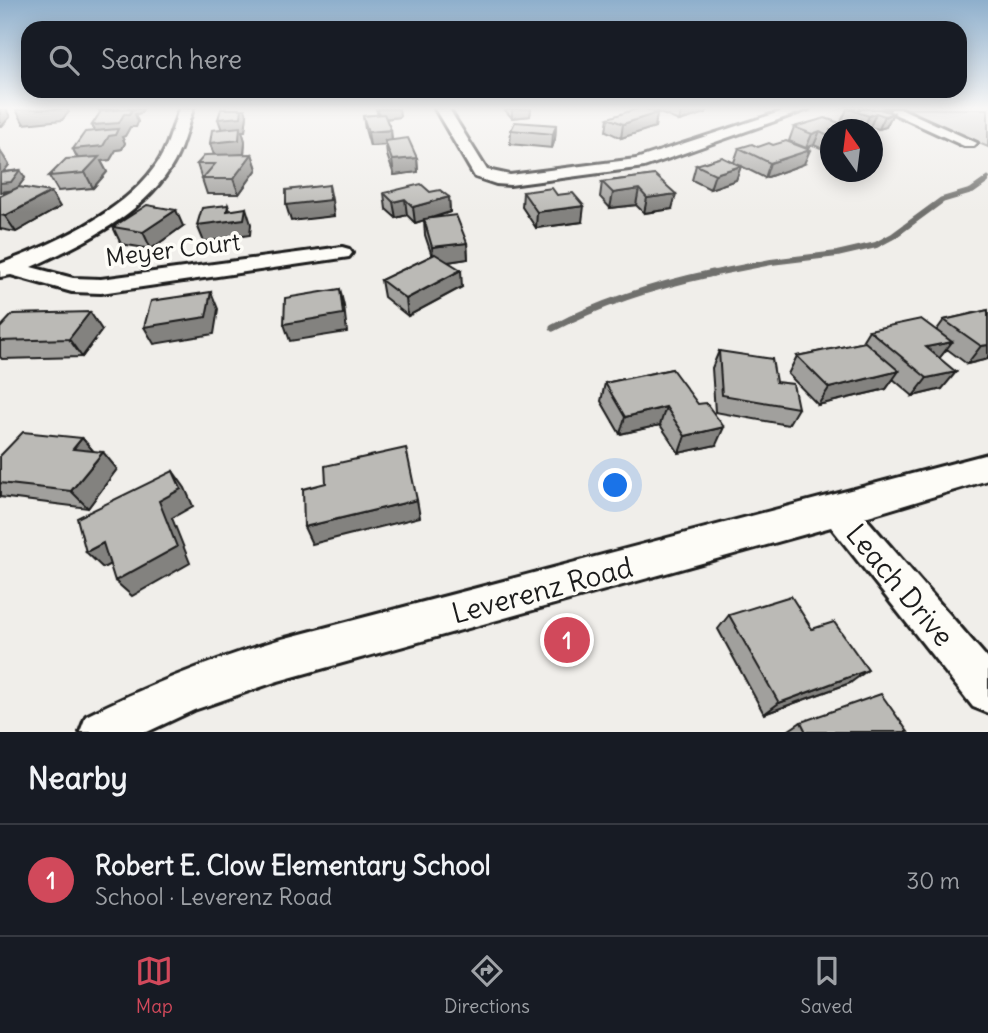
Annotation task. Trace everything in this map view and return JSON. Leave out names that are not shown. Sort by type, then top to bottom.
[{"type":"street","points":[[6,270],[76,236],[125,205],[156,176],[174,143]]},
{"type":"street","points":[[463,143],[481,173],[496,179],[525,179],[638,164],[700,143]]},
{"type":"street","name":"Meyer Court","points":[[6,270],[72,285],[101,286],[342,253]]},
{"type":"street","name":"Leverenz Road","points":[[102,732],[178,696],[270,662],[838,510],[988,467]]},
{"type":"street","name":"Leach Drive","points":[[838,510],[988,692]]},
{"type":"building","points":[[77,143],[105,143],[103,146],[73,149]]},
{"type":"building","points":[[386,143],[410,143],[417,158],[392,160]]},
{"type":"building","points":[[769,143],[792,143],[810,150],[770,163],[739,148],[752,144],[758,147]]},
{"type":"building","points":[[252,154],[233,179],[202,179],[215,164],[197,164],[205,155]]},
{"type":"building","points":[[99,157],[84,173],[49,176],[66,159]]},
{"type":"building","points":[[722,157],[741,166],[715,174],[696,165]]},
{"type":"building","points":[[20,170],[11,182],[0,183],[0,173]]},
{"type":"building","points":[[655,175],[676,194],[647,198],[639,189],[613,193],[602,182]]},
{"type":"building","points":[[421,184],[430,192],[440,190],[449,197],[413,207],[405,199],[393,202],[384,193]]},
{"type":"building","points":[[329,185],[330,200],[286,205],[286,190]]},
{"type":"building","points":[[19,187],[51,192],[5,216],[0,215],[0,196]]},
{"type":"building","points":[[552,188],[557,195],[573,193],[584,206],[537,212],[523,192]]},
{"type":"building","points":[[147,205],[176,210],[143,232],[113,227]]},
{"type":"building","points":[[228,205],[227,211],[246,208],[244,219],[197,225],[202,208]]},
{"type":"building","points":[[456,215],[467,243],[432,247],[424,219]]},
{"type":"building","points":[[435,254],[461,270],[406,299],[381,280]]},
{"type":"building","points":[[340,289],[343,314],[284,324],[285,298]]},
{"type":"building","points":[[211,292],[206,317],[144,327],[151,301]]},
{"type":"building","points":[[988,310],[988,345],[981,346],[944,320]]},
{"type":"building","points":[[90,312],[69,339],[0,341],[0,328],[13,314]]},
{"type":"building","points":[[921,319],[952,342],[926,347],[956,372],[927,378],[869,330]]},
{"type":"building","points":[[865,342],[899,371],[829,388],[797,356]]},
{"type":"building","points":[[719,351],[772,359],[776,382],[793,384],[798,408],[722,395]]},
{"type":"building","points":[[672,369],[698,404],[706,403],[724,427],[685,436],[666,407],[625,417],[605,383]]},
{"type":"building","points":[[23,432],[82,438],[73,449],[103,452],[71,491],[0,483],[0,456]]},
{"type":"building","points":[[406,448],[417,500],[304,527],[303,489],[326,483],[325,466]]},
{"type":"building","points":[[173,471],[181,489],[159,501],[177,547],[115,581],[103,543],[86,552],[77,518]]},
{"type":"building","points":[[791,596],[812,629],[834,622],[868,670],[779,703],[729,615]]},
{"type":"building","points":[[881,694],[908,732],[806,732],[801,722]]},
{"type":"waterway","points":[[984,182],[988,178]]},
{"type":"waterway","points":[[705,275],[771,262],[837,254],[876,245],[893,236],[942,200],[972,191],[986,181]]},
{"type":"waterway","points":[[553,328],[631,295],[713,273]]},
{"type":"place","name":"Robert E. Clow Elementary School","points":[[567,640]]}]
